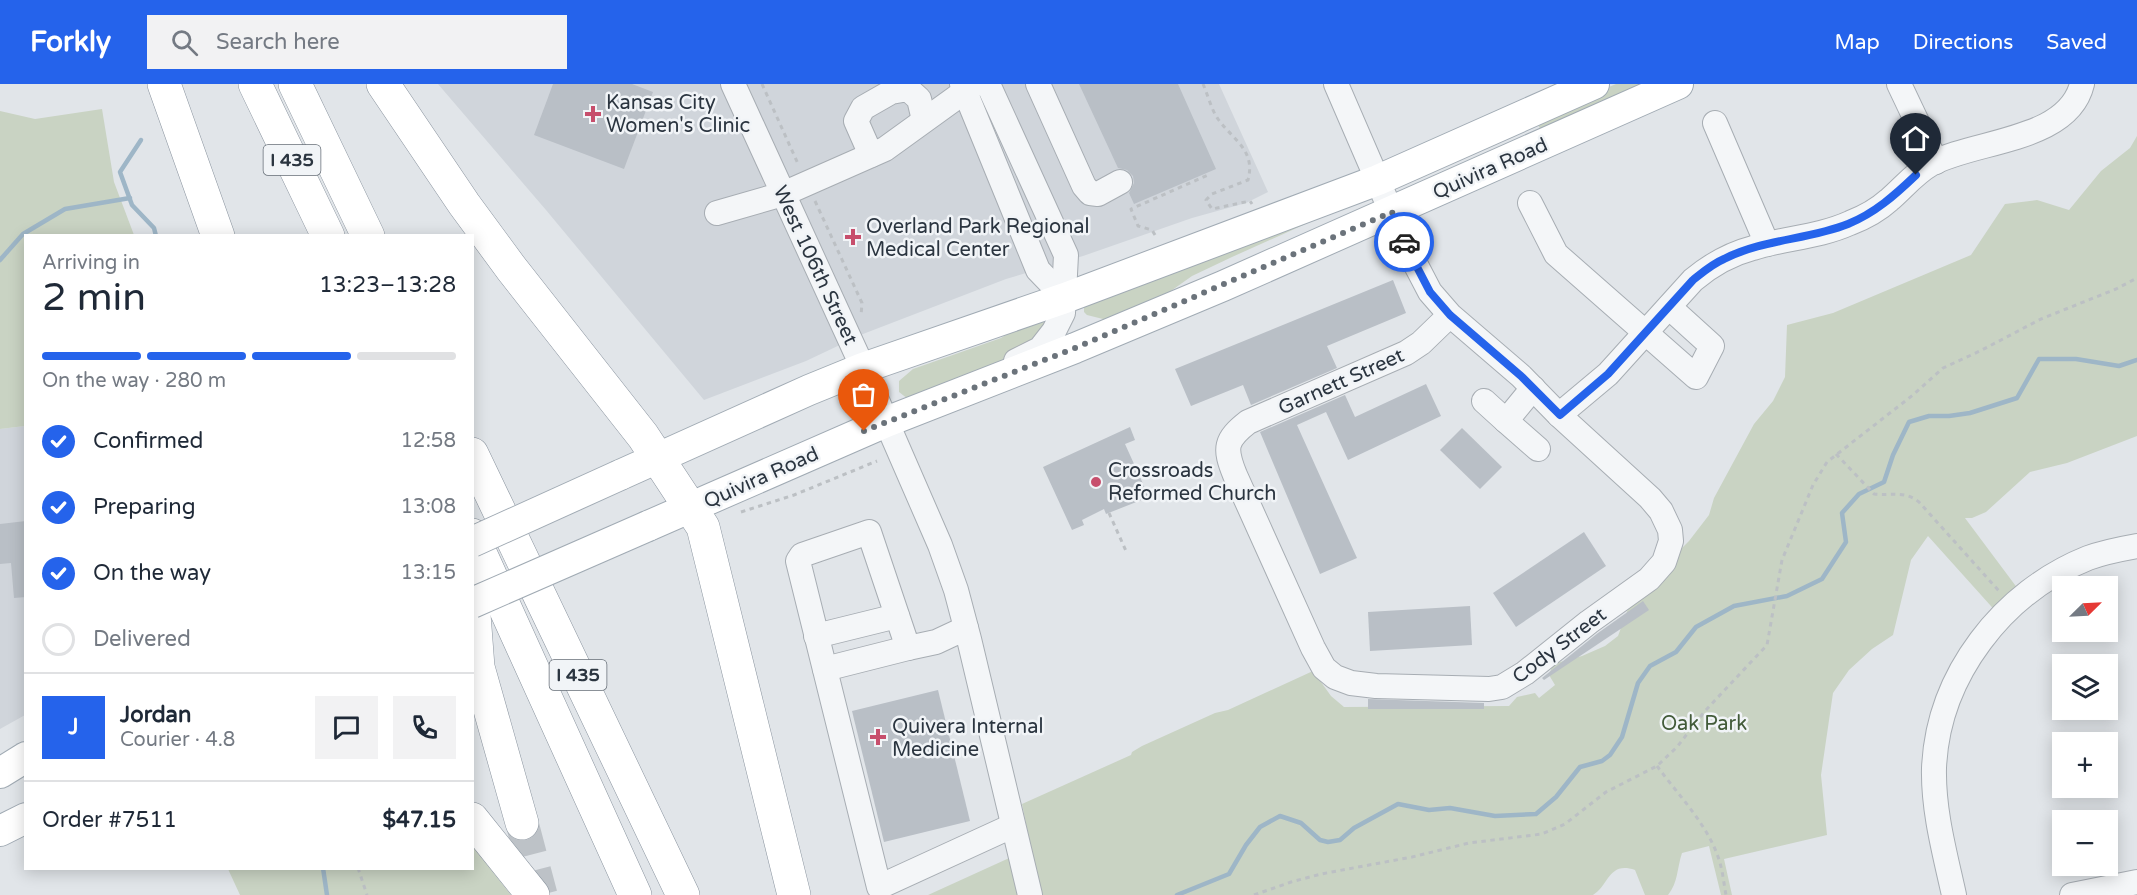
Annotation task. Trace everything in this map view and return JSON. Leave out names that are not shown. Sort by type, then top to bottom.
[{"type":"highway","points":[[164,84],[217,234]]},
{"type":"highway","name":"I 435","points":[[255,84],[327,234]]},
{"type":"highway","name":"I 435","points":[[295,84],[367,234]]},
{"type":"highway","points":[[383,84],[504,259],[643,436],[703,527],[794,895]]},
{"type":"highway","name":"I 435","points":[[474,458],[682,895]]},
{"type":"highway","name":"I 435","points":[[474,540],[635,895]]},
{"type":"highway","points":[[474,614],[478,667],[522,823]]},
{"type":"highway","points":[[474,821],[533,895]]},
{"type":"main road","name":"Quivira Road","points":[[474,541],[863,368],[1065,298],[1378,180],[1594,84]]},
{"type":"main road","name":"Quivira Road","points":[[474,602],[886,422],[1075,348],[1392,212],[1678,84]]},
{"type":"main road","points":[[0,773],[24,759]]},
{"type":"main road","points":[[0,831],[24,819]]},
{"type":"street","name":"West 106th Street","points":[[733,84],[863,368],[940,545],[966,628],[1030,895]]},
{"type":"street","points":[[952,396],[973,376],[1040,349],[1054,331],[1063,313],[1065,298],[1066,255],[988,84]]},
{"type":"street","points":[[1038,84],[1084,186],[1090,193],[1098,194],[1120,182]]},
{"type":"street","points":[[1336,84],[1406,246],[1430,292],[1450,315],[1533,388],[1560,415],[1608,374],[1693,280],[1709,267],[1724,259],[1767,244],[1827,232],[1851,223],[1887,202],[1916,175],[1936,162],[1967,149],[2025,135],[2042,128],[2071,105],[2082,84]]},
{"type":"street","points":[[1899,84],[1936,162]]},
{"type":"street","points":[[717,213],[783,194],[885,148],[967,86],[1038,270],[1065,298]]},
{"type":"street","points":[[871,155],[856,121],[863,108],[891,92],[908,89],[919,99],[924,120]]},
{"type":"street","points":[[1715,123],[1767,244]]},
{"type":"street","points":[[1530,203],[1556,254],[1696,377],[1712,346],[1669,308]]},
{"type":"street","name":"Garnett Street","points":[[1335,677],[1324,668],[1313,648],[1235,476],[1228,456],[1228,442],[1234,433],[1248,422],[1413,349],[1450,315]]},
{"type":"street","points":[[1506,421],[1533,388]]},
{"type":"street","points":[[1484,401],[1538,449]]},
{"type":"street","name":"Cody Street","points":[[1335,677],[1351,683],[1376,686],[1489,689],[1502,687],[1525,673],[1589,622],[1649,579],[1664,562],[1671,541],[1670,530],[1661,511],[1650,498],[1560,415]]},
{"type":"street","points":[[908,648],[869,532],[802,555],[798,561],[879,887],[1012,826]]},
{"type":"street","points":[[1954,895],[1935,804],[1934,768],[1939,732],[1949,696],[1963,667],[1981,639],[2012,607],[2038,585],[2073,564],[2109,551],[2137,546]]},
{"type":"street","points":[[816,636],[897,616]]},
{"type":"street","points":[[825,669],[936,642],[966,628]]},
{"type":"street","points":[[2072,895],[2137,882]]},
{"type":"path","points":[[762,84],[802,173]]},
{"type":"path","points":[[1203,84],[1218,118],[1241,143],[1251,169],[1248,180],[1212,194],[1206,200],[1212,209],[1250,201],[1253,206]]},
{"type":"path","points":[[1155,235],[1152,230],[1138,226],[1131,209],[1208,175]]},
{"type":"path","points":[[815,200],[862,303],[861,317]]},
{"type":"path","points":[[1254,895],[1321,874],[1412,857],[1492,838],[1527,837],[1554,830],[1566,824],[1606,792],[1657,766],[1677,747],[1705,711],[1767,645],[1782,560],[1813,485],[1827,462],[1914,395],[1943,368],[2042,319],[2137,278]]},
{"type":"path","points":[[1836,454],[1874,494],[1895,493],[1913,497],[1968,555],[2012,607]]},
{"type":"path","points":[[740,512],[794,495],[877,461]]},
{"type":"path","points":[[1109,513],[1126,551]]},
{"type":"path","points":[[1657,766],[1703,829],[1714,848],[1720,863],[1726,895]]},
{"type":"path","points":[[359,870],[367,895]]},
{"type":"shaded area","name":"Overland Park Regional Medical Center","points":[[438,84],[1219,84],[1268,192],[1246,203],[1192,218],[1083,256],[1006,279],[863,334],[806,361],[704,400]]},
{"type":"shaded area","points":[[24,426],[24,716],[0,729],[0,429]]},
{"type":"green space","points":[[1616,84],[1640,84],[1541,130],[1538,125],[1574,102]]},
{"type":"green space","points":[[102,109],[114,182],[134,234],[24,234],[24,426],[0,429],[0,111],[35,119]]},
{"type":"green space","name":"Oak Park","points":[[2137,136],[2137,436],[2067,463],[2030,472],[1986,512],[1972,518],[1965,518],[2021,593],[1999,615],[1928,536],[1911,560],[1893,635],[1872,649],[1849,670],[1833,693],[1821,775],[1827,835],[1724,859],[1732,895],[1721,895],[1709,846],[1682,853],[1676,880],[1668,895],[1645,895],[1635,870],[1626,868],[1614,872],[1593,895],[928,895],[1031,848],[1022,804],[1131,755],[1142,746],[1313,671],[1331,696],[1344,707],[1509,706],[1517,697],[1535,693],[1539,698],[1555,685],[1549,675],[1553,664],[1582,656],[1605,646],[1618,636],[1632,598],[1689,541],[1709,515],[1714,498],[1754,424],[1773,401],[1785,377],[1787,325],[1833,313],[1971,255],[2005,204],[2037,200],[2069,210],[2101,171],[2130,148]]},
{"type":"green space","points":[[1330,213],[1192,276],[1168,293],[1107,320],[1087,315],[1084,312],[1084,305]]},
{"type":"green space","points":[[1045,321],[1047,323],[1023,352],[908,399],[899,392],[899,381],[913,369],[1001,338],[1023,324]]},
{"type":"green space","points":[[474,848],[511,895],[240,895],[228,870],[474,870]]},
{"type":"building","name":"Kansas City Women's Clinic","points":[[553,84],[632,84],[653,92],[624,169],[534,135]]},
{"type":"building","points":[[1079,84],[1178,84],[1216,169],[1134,204],[1129,193],[1134,183],[1133,176],[1127,170],[1118,168]]},
{"type":"building","points":[[1393,280],[1406,313],[1327,346],[1337,368],[1251,405],[1243,385],[1191,406],[1175,369]]},
{"type":"building","points":[[1426,384],[1441,416],[1348,460],[1326,412],[1297,425],[1357,558],[1320,574],[1260,432],[1345,395],[1355,417]]},
{"type":"building","name":"Crossroads Reformed Church","points":[[1130,427],[1135,440],[1125,444],[1149,497],[1106,514],[1104,509],[1082,520],[1084,525],[1072,530],[1043,467]]},
{"type":"building","points":[[1462,428],[1502,467],[1480,489],[1440,450]]},
{"type":"building","points":[[24,521],[24,597],[14,598],[11,563],[0,564],[0,524]]},
{"type":"building","points":[[1584,532],[1606,566],[1516,627],[1493,593]]},
{"type":"building","points":[[1643,601],[1649,610],[1544,680],[1542,678],[1598,633]]},
{"type":"building","points":[[1470,606],[1472,645],[1370,651],[1368,612]]},
{"type":"building","points":[[938,690],[970,821],[884,842],[852,711]]},
{"type":"building","points":[[1368,699],[1484,703],[1484,709],[1368,709]]},
{"type":"waterway","points":[[141,140],[120,172],[132,205],[154,228],[156,234]]},
{"type":"waterway","points":[[0,260],[23,234],[65,209],[130,198]]},
{"type":"waterway","points":[[1177,895],[1229,874],[1260,827],[1280,816],[1301,823],[1320,840],[1328,842],[1340,840],[1354,828],[1398,804],[1429,810],[1450,808],[1495,816],[1536,814],[1556,797],[1580,767],[1602,761],[1610,755],[1622,737],[1638,683],[1650,666],[1676,652],[1696,627],[1734,606],[1787,596],[1822,579],[1846,542],[1842,513],[1859,494],[1884,482],[1893,455],[1909,422],[1929,416],[1970,413],[2017,398],[2039,359],[2076,359],[2119,366],[2137,360]]},
{"type":"waterway","points":[[323,870],[327,895]]},
{"type":"tunnel","points":[[522,823],[541,895]]},
{"type":"way so far","points":[[864,431],[1075,348],[1392,212],[1404,242]]},
{"type":"place","name":"Kansas City Women's Clinic","points":[[593,114]]},
{"type":"place","name":"Overland Park Regional Medical Center","points":[[853,237]]},
{"type":"place","name":"Crossroads Reformed Church","points":[[1096,482]]},
{"type":"place","name":"Quivera Internal Medicine","points":[[878,737]]},
{"type":"route","points":[[1404,242],[1430,292],[1450,315],[1521,376],[1560,415],[1608,374],[1693,280],[1709,267],[1750,248],[1827,232],[1851,223],[1887,202],[1916,175]]}]
